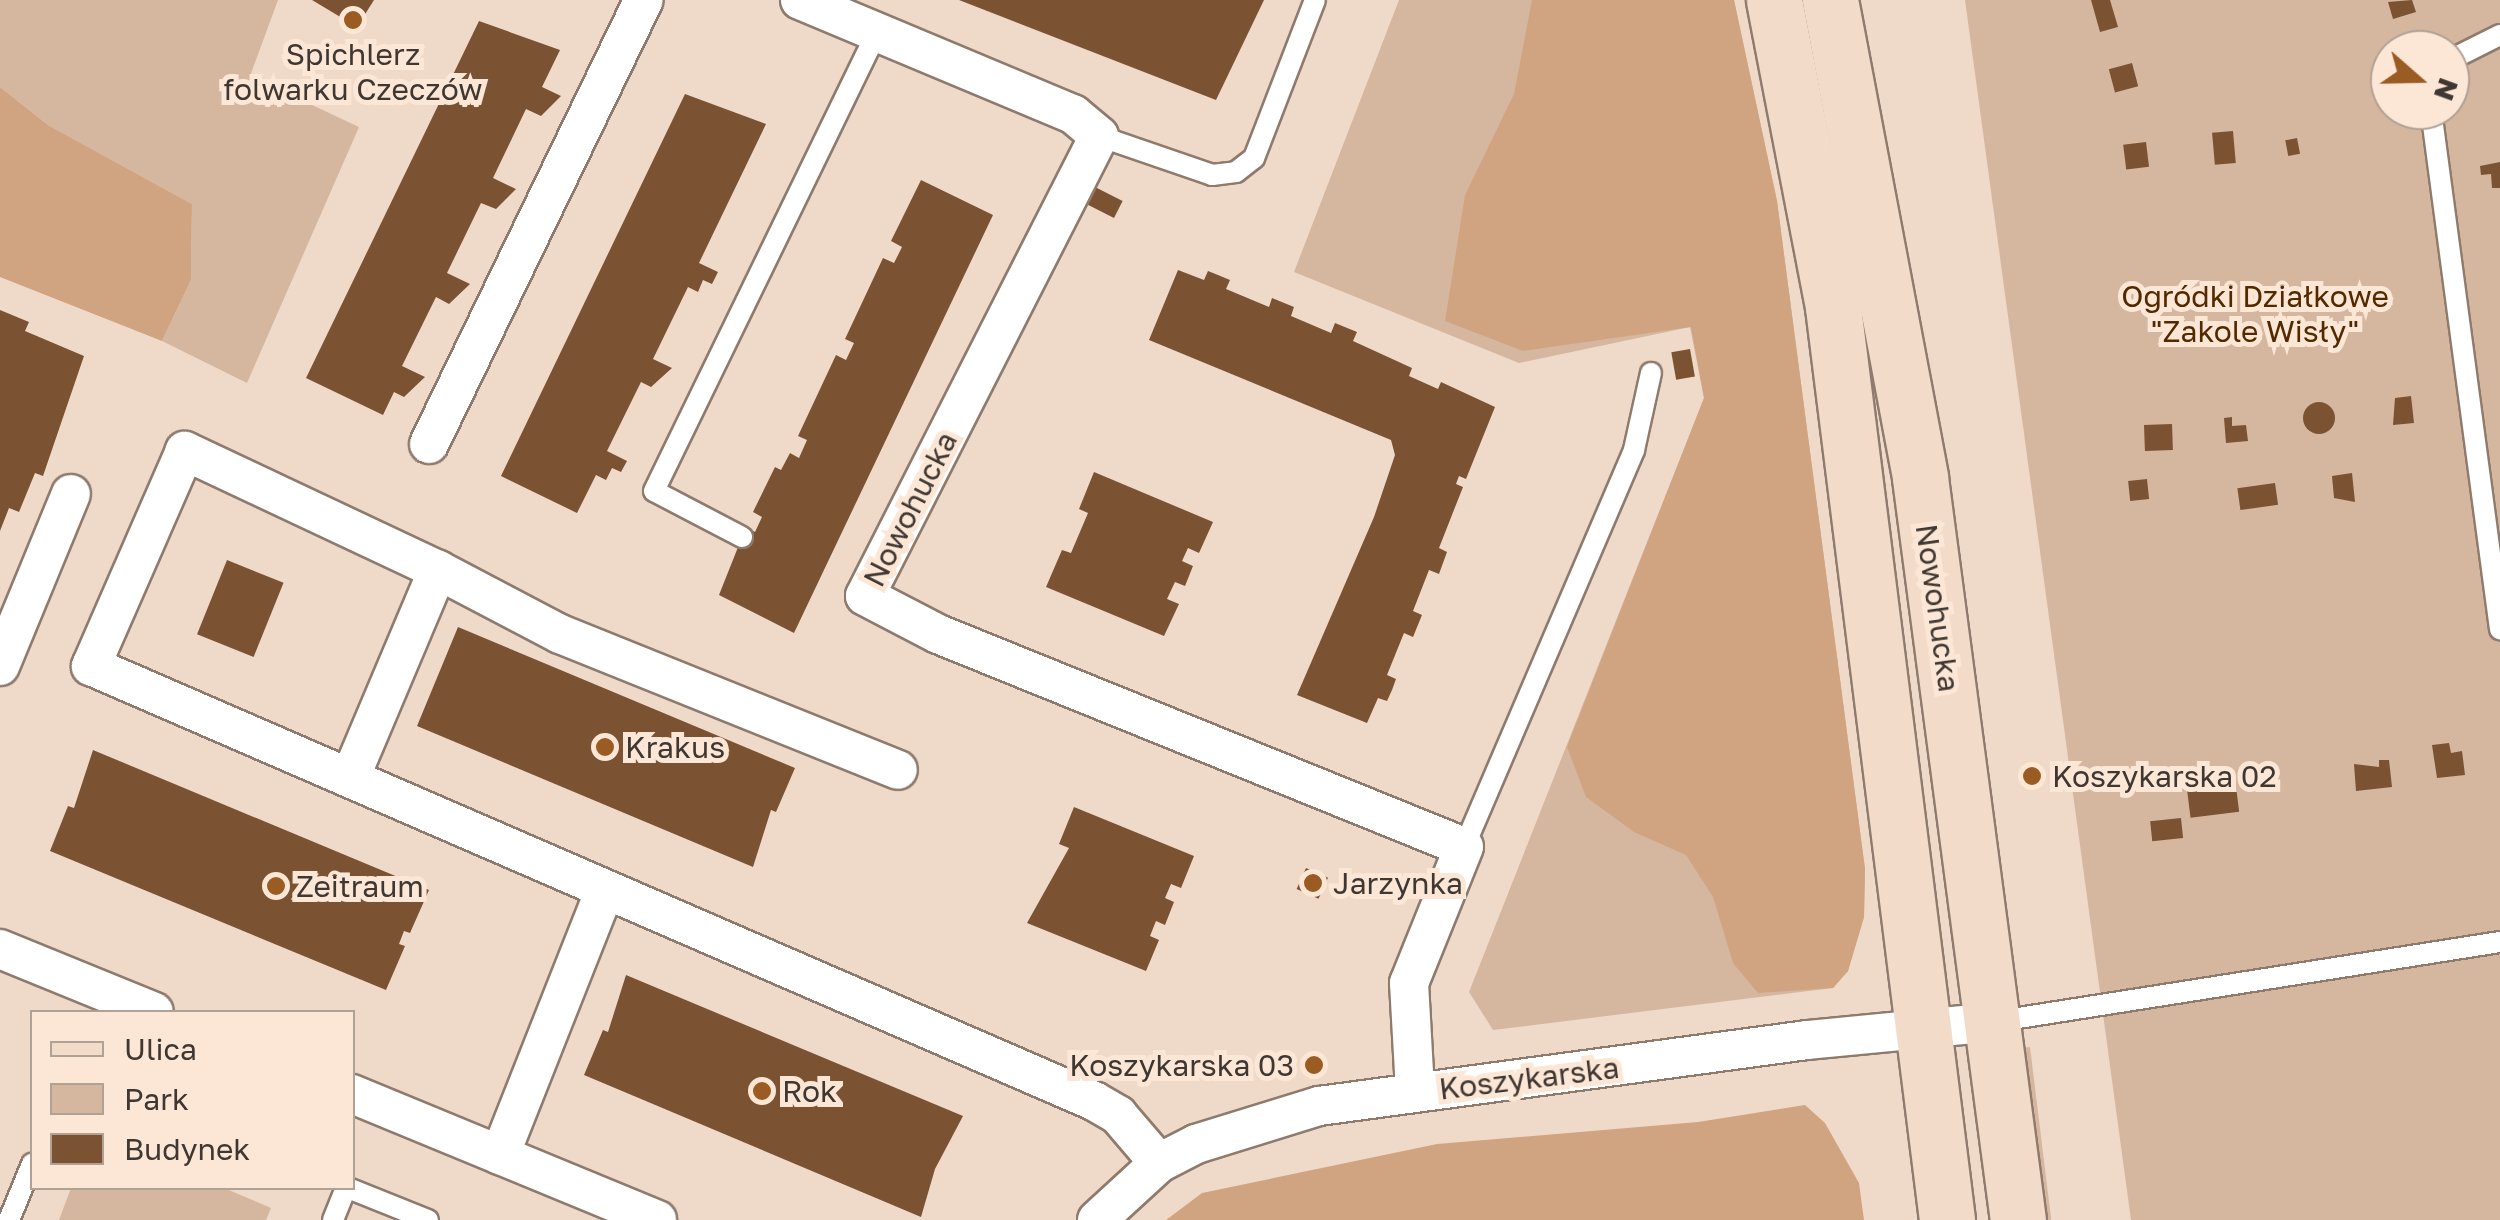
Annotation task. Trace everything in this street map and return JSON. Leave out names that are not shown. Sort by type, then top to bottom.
[{"type":"main road","points":[[1774,0],[1833,307],[1947,1220]]},
{"type":"main road","name":"Nowohucka","points":[[1830,0],[1920,478],[2018,1220]]},
{"type":"street","points":[[429,444],[644,0]]},
{"type":"street","points":[[800,0],[1073,114],[1099,136]]},
{"type":"street","name":"Nowohucka","points":[[1099,136],[865,596],[938,634],[1464,848]]},
{"type":"street","points":[[898,770],[560,634],[438,570],[186,451],[91,666],[1094,1101],[1118,1115],[1160,1163]]},
{"type":"street","points":[[0,666],[15,586],[71,494]]},
{"type":"street","points":[[350,778],[438,570]]},
{"type":"street","points":[[1415,1092],[1409,983],[1464,848]]},
{"type":"street","points":[[500,1156],[605,890]]},
{"type":"street","points":[[0,949],[149,1010]]},
{"type":"street","name":"Koszykarska","points":[[1098,1220],[1160,1163],[1263,1120],[1415,1092],[1993,1022]]},
{"type":"street","points":[[355,1095],[656,1220]]},
{"type":"lane","points":[[1099,136],[1212,175],[1236,172],[1254,158],[1316,0]]},
{"type":"lane","points":[[742,538],[654,490],[878,30]]},
{"type":"lane","points":[[2470,50],[2500,36]]},
{"type":"lane","points":[[2434,130],[2500,629]]},
{"type":"lane","points":[[1464,848],[1634,450],[1651,373]]},
{"type":"lane","points":[[1993,1022],[2500,942]]},
{"type":"lane","points":[[9,1220],[30,1169]]},
{"type":"lane","points":[[333,1220],[346,1190]]},
{"type":"lane","points":[[352,1190],[428,1220]]},
{"type":"green space","points":[[0,0],[278,0],[250,76],[359,127],[247,383],[162,341],[191,280],[192,204],[48,125],[0,87]]},
{"type":"green space","points":[[1399,0],[1734,0],[1777,201],[1865,869],[1864,917],[1848,971],[1833,988],[1493,1030],[1469,992],[1704,398],[1690,327],[1519,363],[1294,272]]},
{"type":"green space","name":"Ogródki Działkowe \"Zakole Wisły\"","points":[[1965,0],[2500,0],[2500,1220],[2131,1220]]},
{"type":"green space","points":[[2030,1047],[2051,1220],[2038,1220],[2017,1049]]},
{"type":"green space","points":[[70,1190],[229,1190],[271,1208],[266,1220],[59,1220]]},
{"type":"shaded area","points":[[1532,0],[1734,0],[1777,201],[1865,869],[1864,917],[1848,971],[1833,988],[1758,993],[1733,963],[1713,897],[1686,855],[1634,832],[1586,797],[1567,747],[1704,398],[1691,327],[1523,351],[1445,321],[1465,195],[1514,94]]},
{"type":"shaded area","points":[[0,87],[48,125],[192,204],[191,280],[162,341],[0,277]]},
{"type":"shaded area","points":[[1805,1105],[1825,1123],[1859,1183],[1864,1220],[1166,1220],[1202,1193],[1437,1144],[1698,1122]]},
{"type":"building","name":"Spichlerz folwarku Czeczów","points":[[312,0],[374,0],[357,27]]},
{"type":"building","points":[[959,0],[1264,0],[1216,100]]},
{"type":"building","points":[[2091,0],[2110,0],[2118,27],[2100,32]]},
{"type":"building","points":[[2412,0],[2416,12],[2393,19],[2388,2]]},
{"type":"building","points":[[479,21],[560,50],[542,87],[561,96],[541,116],[526,109],[493,178],[516,189],[496,209],[481,203],[447,273],[470,284],[449,304],[436,297],[402,366],[425,377],[404,397],[394,392],[383,415],[306,378]]},
{"type":"building","points":[[2132,63],[2138,86],[2115,92],[2109,69]]},
{"type":"building","points":[[685,94],[766,124],[699,263],[718,272],[712,284],[703,280],[698,292],[688,287],[653,359],[672,368],[651,387],[641,382],[607,451],[627,461],[621,472],[612,468],[606,480],[596,475],[577,513],[501,476]]},
{"type":"building","points":[[2233,131],[2236,163],[2215,165],[2212,133]]},
{"type":"building","points":[[2297,138],[2300,154],[2288,156],[2285,140]]},
{"type":"building","points":[[2146,142],[2149,167],[2126,170],[2123,145]]},
{"type":"building","points":[[2500,162],[2500,188],[2492,188],[2491,174],[2481,175],[2480,166]]},
{"type":"building","points":[[921,180],[993,215],[794,633],[719,595],[746,527],[755,532],[762,517],[753,512],[775,467],[781,470],[790,453],[799,458],[807,440],[798,436],[836,355],[846,360],[854,343],[845,339],[883,258],[894,263],[902,247],[891,241]]},
{"type":"building","points":[[1095,187],[1123,201],[1114,218],[1086,204]]},
{"type":"building","points":[[1178,270],[1204,280],[1208,271],[1218,275],[1230,280],[1226,289],[1269,307],[1272,298],[1294,307],[1291,316],[1331,333],[1335,323],[1357,332],[1353,341],[1412,368],[1409,376],[1438,389],[1441,382],[1495,407],[1466,479],[1459,476],[1456,484],[1463,487],[1439,548],[1447,552],[1439,574],[1429,570],[1413,611],[1422,615],[1413,637],[1404,633],[1387,675],[1396,679],[1392,690],[1387,701],[1378,698],[1367,723],[1297,695],[1374,517],[1395,455],[1391,440],[1149,340]]},
{"type":"building","points":[[0,310],[29,322],[25,331],[84,356],[43,476],[35,473],[19,512],[9,508],[0,531]]},
{"type":"building","points":[[1690,349],[1695,377],[1676,380],[1671,352]]},
{"type":"building","points":[[2411,396],[2414,423],[2393,425],[2395,398]]},
{"type":"building","points":[[2319,402],[2331,406],[2335,418],[2331,430],[2319,434],[2307,430],[2303,418],[2307,406]]},
{"type":"building","points":[[2232,417],[2232,426],[2246,425],[2248,441],[2226,443],[2224,418]]},
{"type":"building","points":[[2172,424],[2173,450],[2145,451],[2144,425]]},
{"type":"building","points":[[1094,472],[1213,522],[1199,553],[1188,548],[1182,561],[1193,566],[1185,586],[1175,582],[1167,599],[1179,604],[1164,636],[1046,587],[1062,550],[1071,553],[1088,513],[1079,509]]},
{"type":"building","points":[[2352,473],[2355,502],[2334,498],[2332,476]]},
{"type":"building","points":[[2147,479],[2149,499],[2130,501],[2128,481]]},
{"type":"building","points":[[2275,483],[2278,505],[2240,510],[2237,488]]},
{"type":"building","points":[[227,560],[284,583],[254,657],[197,634]]},
{"type":"building","name":"Krakus","points":[[458,627],[795,768],[776,812],[771,810],[753,867],[417,726]]},
{"type":"building","points":[[2449,743],[2451,753],[2462,751],[2465,775],[2437,778],[2432,745]]},
{"type":"building","points":[[93,750],[429,890],[410,933],[404,931],[399,944],[405,946],[386,990],[50,851],[68,806],[74,808]]},
{"type":"building","points":[[2379,760],[2389,760],[2392,787],[2356,791],[2354,764],[2379,767]]},
{"type":"building","points":[[2235,778],[2239,812],[2191,818],[2186,784]]},
{"type":"building","points":[[1074,807],[1194,856],[1181,888],[1171,884],[1165,898],[1174,902],[1165,925],[1156,921],[1150,936],[1159,940],[1146,971],[1027,923],[1069,848],[1059,844]]},
{"type":"building","points":[[2181,818],[2183,838],[2152,841],[2150,821]]},
{"type":"building","name":"Jarzynka","points":[[1306,868],[1328,878],[1319,899],[1297,889]]},
{"type":"building","points":[[626,975],[963,1116],[935,1169],[921,1217],[584,1075],[603,1030],[608,1032]]},
{"type":"place","name":"Spichlerz folwarku Czeczów","points":[[353,20]]},
{"type":"place","name":"Krakus","points":[[605,747]]},
{"type":"place","name":"Koszykarska 02","points":[[2032,776]]},
{"type":"place","name":"Jarzynka","points":[[1313,883]]},
{"type":"place","name":"Zeitraum","points":[[276,886]]},
{"type":"place","name":"Koszykarska 03","points":[[1314,1065]]},
{"type":"place","name":"Rok","points":[[762,1091]]}]
